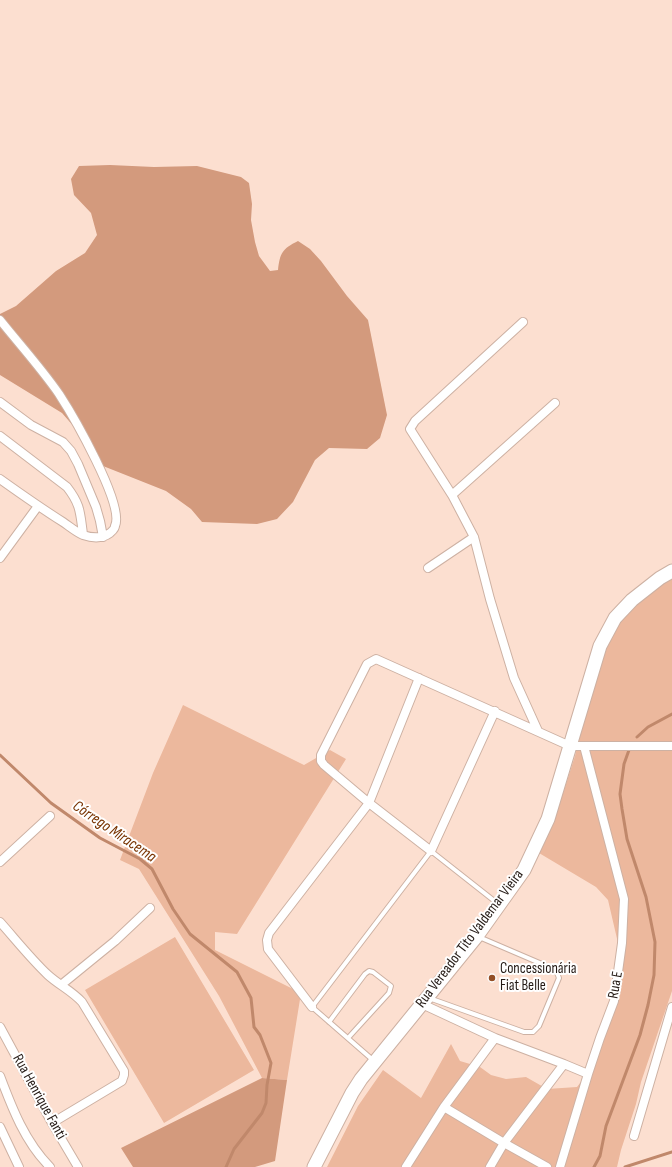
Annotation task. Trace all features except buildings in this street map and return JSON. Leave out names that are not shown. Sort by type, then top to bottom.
[{"type":"main road","name":"Rua Vereador Tito Valdemar Vieira","points":[[314,1167],[352,1093],[374,1062],[477,936],[524,870],[548,819],[600,646],[615,618],[632,600],[660,578],[672,571]]},
{"type":"street","points":[[0,320],[58,393],[75,419],[101,470],[113,501],[116,526],[110,533],[103,537],[94,538],[83,534],[38,506],[0,479]]},
{"type":"street","points":[[523,322],[415,421],[410,429],[452,495],[474,537],[490,598],[514,678],[538,731]]},
{"type":"street","points":[[0,402],[31,425],[63,442],[71,451],[96,507],[103,537]]},
{"type":"street","points":[[452,495],[555,404]]},
{"type":"street","points":[[0,436],[67,487],[75,498],[79,507],[83,534]]},
{"type":"street","points":[[0,558],[38,506]]},
{"type":"street","points":[[428,568],[474,537]]},
{"type":"street","points":[[495,712],[432,851],[369,803],[321,761],[321,755],[367,664],[376,659],[538,731],[570,746],[672,746]]},
{"type":"street","points":[[312,1007],[268,949],[267,940],[270,933],[369,803],[419,678]]},
{"type":"street","name":"Rua E","points":[[560,1167],[588,1074],[614,1001],[622,943],[624,899],[584,746]]},
{"type":"street","points":[[0,862],[50,816]]},
{"type":"street","points":[[61,985],[115,941],[150,908]]},
{"type":"street","points":[[0,922],[39,966],[61,985],[76,995],[82,1002],[124,1071],[122,1080],[52,1123]]},
{"type":"street","points":[[424,1000],[495,1038],[588,1074]]},
{"type":"street","points":[[634,1136],[672,1007]]},
{"type":"street","name":"Rua Henrique Fanti","points":[[0,1027],[52,1123],[78,1167]]},
{"type":"street","points":[[406,1167],[444,1107],[495,1038]]},
{"type":"street","points":[[490,1167],[504,1143],[564,1064]]},
{"type":"street","points":[[0,1076],[15,1114],[33,1145],[50,1167]]},
{"type":"street","points":[[444,1107],[547,1167]]},
{"type":"street","points":[[0,1127],[19,1167]]},
{"type":"lane","points":[[374,1062],[312,1007],[432,851],[499,905]]},
{"type":"lane","points":[[424,1000],[524,1032],[533,1032],[539,1026],[559,978],[556,970],[477,936]]},
{"type":"lane","points":[[329,1022],[368,971],[373,972],[391,986],[389,993],[348,1038]]},
{"type":"shaded area","points":[[110,165],[154,167],[197,166],[241,177],[249,183],[252,204],[251,220],[259,256],[270,271],[278,270],[281,255],[285,249],[298,241],[310,249],[321,261],[347,296],[368,320],[387,415],[380,438],[367,449],[329,448],[315,460],[293,502],[277,519],[257,524],[202,522],[191,509],[166,491],[98,464],[89,444],[62,413],[0,375],[0,314],[16,306],[56,271],[85,253],[97,235],[91,213],[74,195],[71,179],[79,166]]},
{"type":"shaded area","points":[[672,575],[672,991],[641,1082],[617,1167],[327,1167],[358,1106],[383,1070],[421,1098],[451,1044],[460,1061],[480,1067],[491,1075],[506,1079],[526,1077],[547,1089],[577,1087],[587,1074],[621,987],[618,943],[608,900],[596,887],[539,853],[557,812],[575,756],[606,636],[623,612]]},
{"type":"shaded area","points":[[183,705],[304,765],[330,750],[346,759],[237,934],[215,932],[215,950],[301,993],[287,1080],[262,1078],[219,996],[139,869],[120,860],[153,773]]},
{"type":"shaded area","points":[[175,937],[254,1070],[164,1123],[85,990]]},
{"type":"shaded area","points":[[262,1078],[287,1080],[275,1161],[255,1167],[133,1167],[121,1148]]},
{"type":"waterway","points":[[637,737],[648,727],[672,714]]},
{"type":"waterway","points":[[594,1167],[600,1156],[606,1126],[640,1035],[654,975],[655,942],[646,897],[627,839],[620,794],[624,764],[629,750]]},
{"type":"waterway","name":"Córrego Miracema","points":[[0,755],[51,803],[100,838],[140,859],[152,869],[173,909],[190,934],[237,972],[251,998],[254,1027],[260,1035],[271,1063],[267,1085],[266,1103],[262,1113],[234,1149],[226,1167]]},
{"type":"waterway","points":[[625,1167],[672,1152]]},
{"type":"place","name":"Concessionária Fiat Belle","points":[[492,978]]}]
